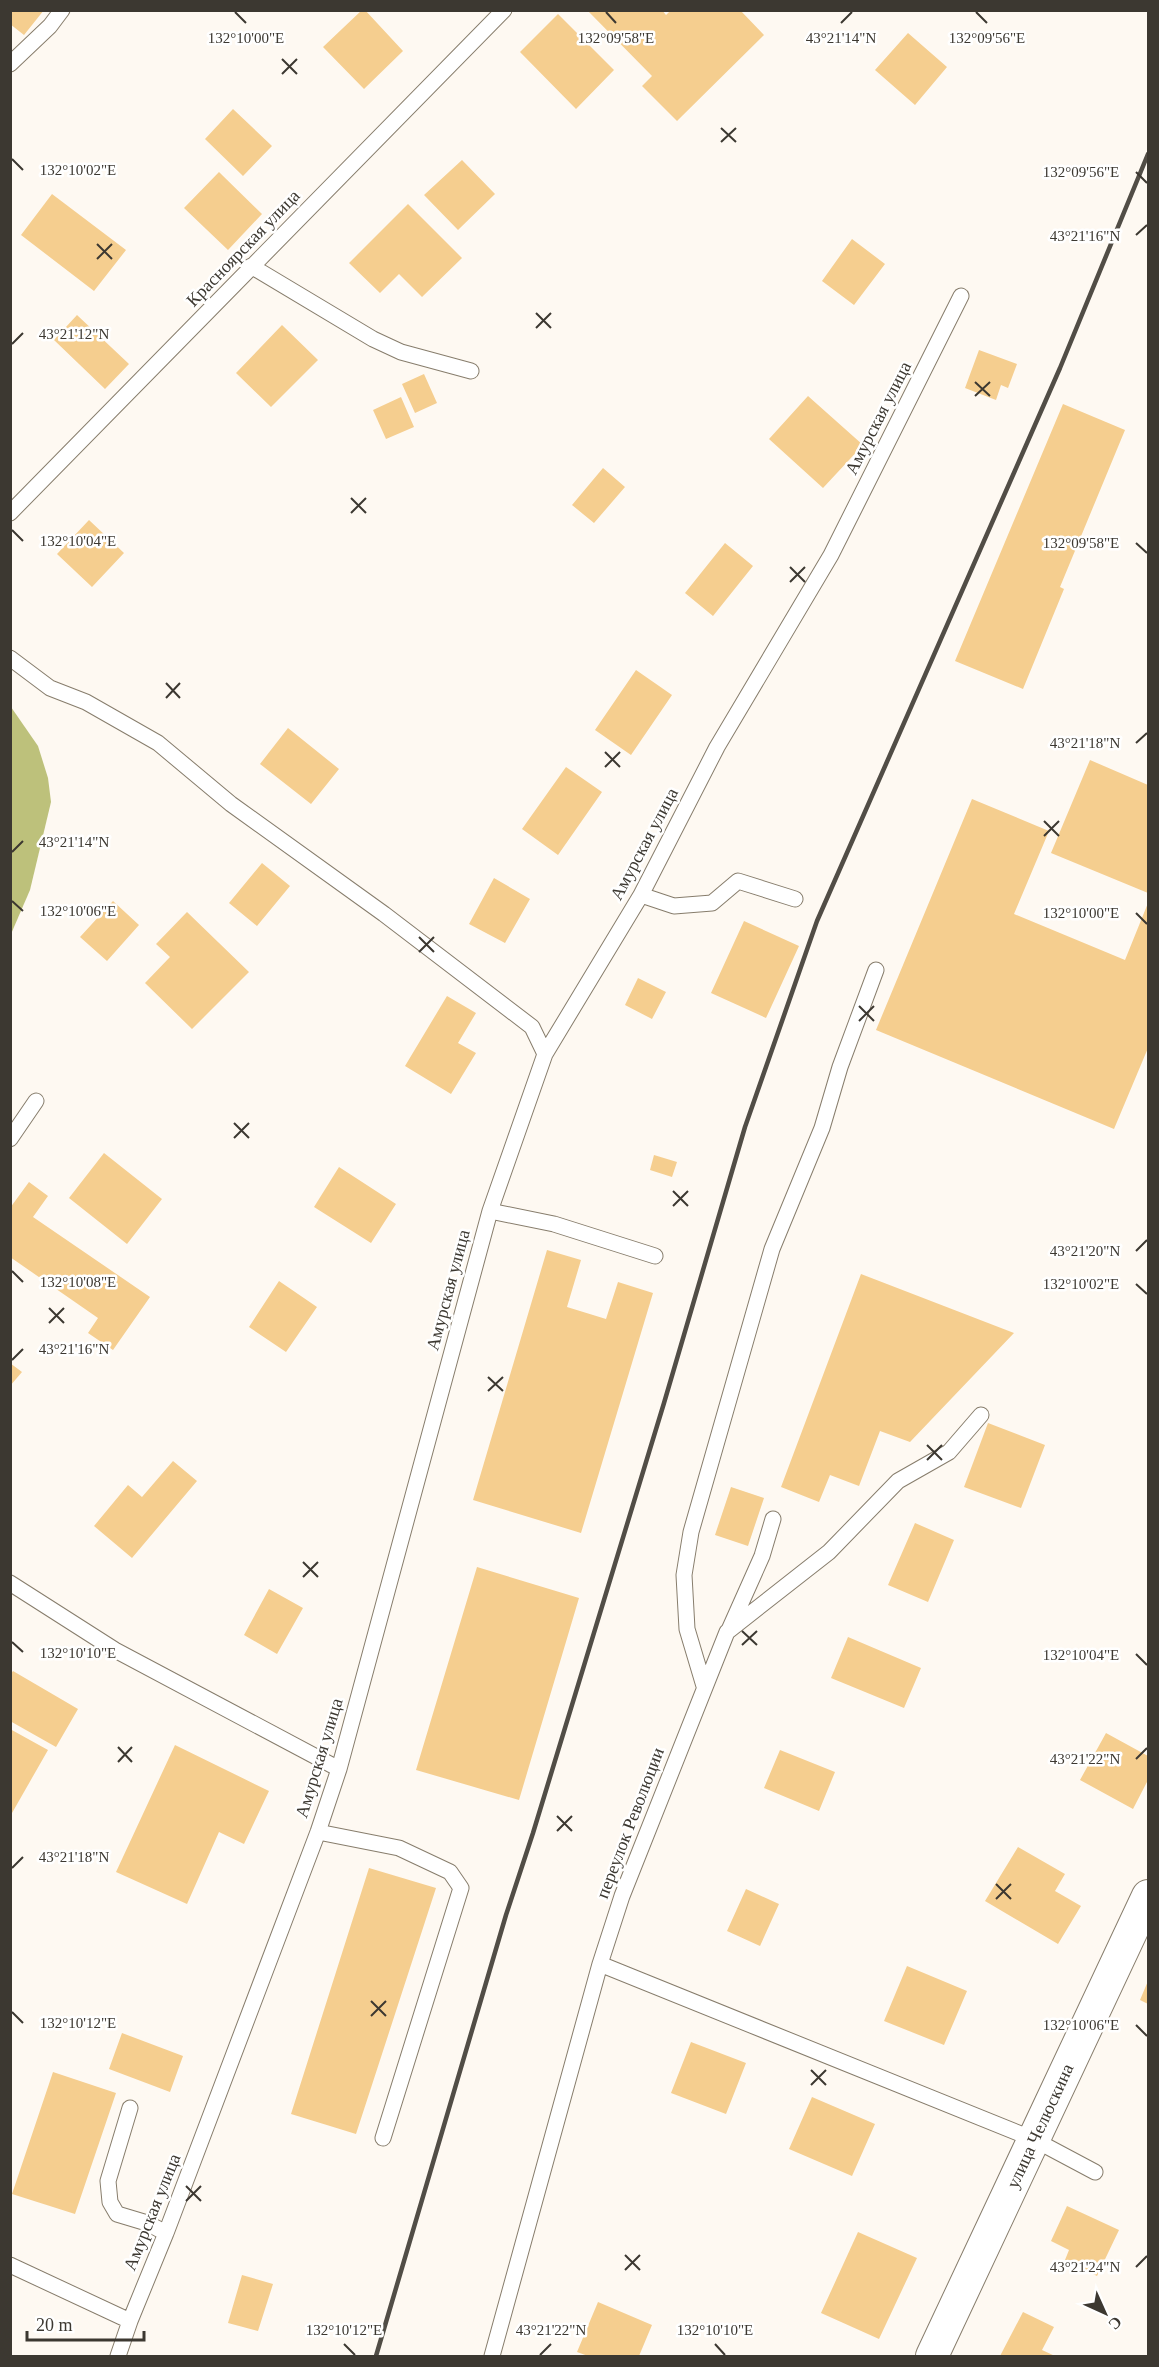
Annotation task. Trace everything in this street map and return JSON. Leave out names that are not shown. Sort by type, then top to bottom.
[{"type":"street","name":"улица Челюскина","points":[[932,2356],[1149,1896]]},
{"type":"lane","points":[[10,64],[50,26],[62,10]]},
{"type":"lane","name":"Красноярская улица","points":[[10,513],[504,10]]},
{"type":"lane","points":[[251,266],[373,339],[401,352],[471,371]]},
{"type":"lane","name":"Амурская улица","points":[[118,2356],[129,2320],[166,2233],[318,1832],[339,1769],[490,1211],[545,1054],[641,895],[717,747],[831,555],[961,296]]},
{"type":"lane","points":[[10,658],[50,688],[86,702],[158,743],[231,804],[384,914],[532,1027],[545,1054]]},
{"type":"lane","points":[[641,895],[674,906],[712,903],[738,881],[795,899]]},
{"type":"lane","points":[[704,1686],[687,1629],[684,1575],[691,1532],[772,1249],[822,1128],[840,1067],[876,970]]},
{"type":"lane","points":[[10,1139],[36,1101]]},
{"type":"lane","points":[[490,1211],[554,1224],[655,1256]]},
{"type":"lane","name":"переулок Революции","points":[[492,2356],[600,1964],[622,1896],[727,1632],[829,1552],[898,1481],[950,1452],[981,1415]]},
{"type":"lane","points":[[727,1632],[762,1556],[773,1519]]},
{"type":"lane","points":[[10,1583],[115,1650],[339,1769]]},
{"type":"lane","points":[[318,1832],[399,1848],[450,1872],[461,1888],[383,2138]]},
{"type":"lane","points":[[600,1964],[1033,2139],[1095,2172]]},
{"type":"lane","points":[[130,2108],[108,2181],[110,2202],[117,2214],[147,2223],[166,2233]]},
{"type":"lane","points":[[10,2265],[129,2320]]},
{"type":"green space","points":[[11,707],[38,746],[48,778],[51,802],[30,890],[11,934]]},
{"type":"building","points":[[10,10],[44,10],[24,35],[10,24]]},
{"type":"building","points":[[362,10],[365,10],[403,51],[364,89],[323,47]]},
{"type":"building","points":[[587,10],[662,10],[666,15],[671,10],[740,10],[764,35],[677,121],[642,86],[652,76]]},
{"type":"building","points":[[558,14],[614,70],[576,109],[520,52]]},
{"type":"building","points":[[908,33],[947,67],[915,105],[875,70]]},
{"type":"building","points":[[233,109],[272,146],[243,176],[205,139]]},
{"type":"building","points":[[462,160],[495,194],[458,230],[424,195]]},
{"type":"building","points":[[219,172],[262,214],[228,250],[184,208]]},
{"type":"building","points":[[52,194],[126,250],[94,291],[21,235]]},
{"type":"building","points":[[408,204],[462,258],[422,297],[399,274],[380,293],[349,263]]},
{"type":"building","points":[[852,239],[885,264],[854,305],[822,281]]},
{"type":"building","points":[[77,315],[129,364],[105,389],[54,340]]},
{"type":"building","points":[[282,325],[318,360],[271,407],[236,373]]},
{"type":"building","points":[[979,350],[1017,364],[1008,388],[1001,385],[996,400],[965,388]]},
{"type":"building","points":[[424,374],[437,403],[415,413],[402,384]]},
{"type":"building","points":[[808,396],[863,445],[823,488],[769,439]]},
{"type":"building","points":[[401,397],[414,427],[386,439],[373,410]]},
{"type":"building","points":[[1063,404],[1125,430],[1060,587],[1064,589],[1023,689],[955,661]]},
{"type":"building","points":[[603,468],[625,487],[594,523],[572,505]]},
{"type":"building","points":[[89,520],[124,553],[92,587],[57,554]]},
{"type":"building","points":[[725,543],[753,566],[713,616],[685,593]]},
{"type":"building","points":[[636,670],[672,695],[631,755],[595,730]]},
{"type":"building","points":[[288,728],[339,769],[311,804],[260,764]]},
{"type":"building","points":[[1090,760],[1148,785],[1148,893],[1051,853]]},
{"type":"building","points":[[566,767],[602,792],[558,855],[522,829]]},
{"type":"building","points":[[972,799],[1049,831],[1014,914],[1125,960],[1148,903],[1148,1048],[1114,1129],[876,1030]]},
{"type":"building","points":[[262,863],[290,886],[257,926],[229,903]]},
{"type":"building","points":[[494,878],[530,899],[505,943],[469,924]]},
{"type":"building","points":[[113,901],[139,925],[107,961],[80,937]]},
{"type":"building","points":[[187,912],[249,972],[192,1029],[145,983],[170,957],[156,944]]},
{"type":"building","points":[[744,921],[799,946],[766,1018],[711,993]]},
{"type":"building","points":[[638,978],[666,992],[652,1019],[625,1005]]},
{"type":"building","points":[[447,996],[476,1013],[458,1043],[476,1053],[451,1094],[405,1066]]},
{"type":"building","points":[[104,1153],[162,1199],[127,1244],[69,1198]]},
{"type":"building","points":[[654,1155],[677,1162],[672,1177],[650,1170]]},
{"type":"building","points":[[339,1167],[396,1204],[371,1243],[314,1207]]},
{"type":"building","points":[[29,1182],[48,1196],[33,1217],[150,1297],[113,1350],[88,1333],[98,1318],[10,1257],[10,1208]]},
{"type":"building","points":[[547,1250],[581,1260],[567,1307],[606,1319],[618,1282],[653,1293],[581,1533],[473,1500]]},
{"type":"building","points":[[861,1274],[1014,1333],[910,1442],[880,1431],[859,1486],[830,1475],[819,1502],[781,1487]]},
{"type":"building","points":[[279,1281],[317,1307],[286,1352],[249,1327]]},
{"type":"building","points":[[10,1363],[22,1372],[10,1386]]},
{"type":"building","points":[[988,1423],[1045,1445],[1021,1508],[964,1487]]},
{"type":"building","points":[[173,1461],[197,1481],[132,1558],[94,1526],[128,1485],[142,1497]]},
{"type":"building","points":[[731,1487],[764,1498],[748,1546],[715,1535]]},
{"type":"building","points":[[915,1523],[954,1540],[928,1602],[888,1585]]},
{"type":"building","points":[[477,1567],[579,1598],[519,1800],[416,1770]]},
{"type":"building","points":[[269,1589],[303,1608],[277,1654],[244,1635]]},
{"type":"building","points":[[848,1637],[921,1668],[904,1708],[831,1678]]},
{"type":"building","points":[[13,1671],[78,1709],[56,1747],[10,1721],[10,1675]]},
{"type":"building","points":[[10,1729],[48,1750],[12,1813],[10,1812]]},
{"type":"building","points":[[1106,1733],[1148,1756],[1148,1780],[1133,1809],[1080,1780]]},
{"type":"building","points":[[175,1745],[269,1791],[244,1844],[219,1832],[187,1904],[116,1872]]},
{"type":"building","points":[[780,1750],[835,1772],[819,1811],[764,1788]]},
{"type":"building","points":[[1018,1847],[1065,1874],[1055,1891],[1081,1906],[1058,1944],[985,1901]]},
{"type":"building","points":[[369,1868],[436,1888],[356,2134],[291,2114]]},
{"type":"building","points":[[746,1889],[779,1904],[760,1946],[727,1931]]},
{"type":"building","points":[[907,1966],[967,1991],[944,2045],[884,2021]]},
{"type":"building","points":[[1148,1981],[1148,2004],[1140,2000]]},
{"type":"building","points":[[122,2033],[183,2056],[170,2092],[109,2069]]},
{"type":"building","points":[[691,2042],[746,2063],[726,2114],[671,2093]]},
{"type":"building","points":[[53,2072],[116,2093],[75,2214],[12,2194]]},
{"type":"building","points":[[812,2097],[875,2124],[852,2176],[789,2149]]},
{"type":"building","points":[[1067,2206],[1119,2230],[1097,2276],[1065,2260],[1069,2250],[1051,2241]]},
{"type":"building","points":[[858,2232],[917,2258],[879,2339],[821,2313]]},
{"type":"building","points":[[242,2275],[273,2284],[258,2331],[228,2323]]},
{"type":"building","points":[[598,2302],[652,2325],[639,2356],[588,2356],[577,2352]]},
{"type":"building","points":[[1023,2312],[1054,2327],[1042,2350],[1055,2356],[1000,2356]]},
{"type":"railway","points":[[376,2356],[506,1915],[664,1403],[745,1127],[817,921],[1060,368],[1148,154]]}]
